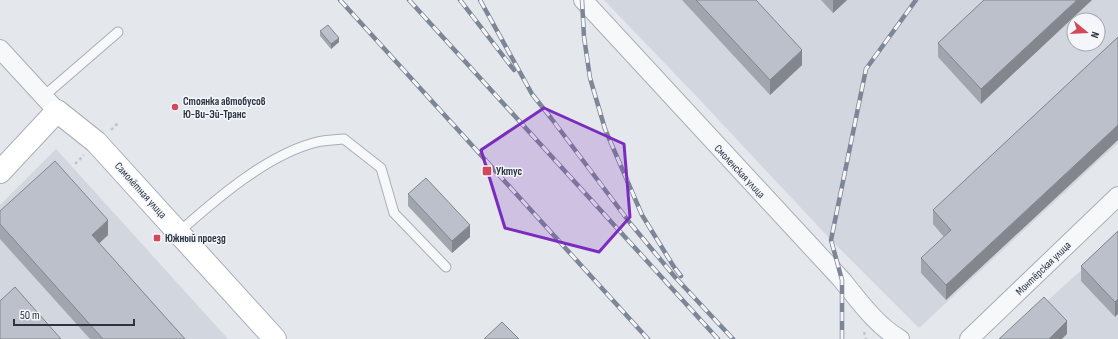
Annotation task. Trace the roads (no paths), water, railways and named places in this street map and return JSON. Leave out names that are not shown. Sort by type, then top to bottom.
[{"type":"main road","points":[[0,172],[50,104]]},
{"type":"main road","name":"Самолётная улица","points":[[50,104],[96,142],[275,339]]},
{"type":"street","name":"Смоленская улица","points":[[583,0],[842,280],[876,319],[893,335],[900,339]]},
{"type":"street","name":"Самолётная улица","points":[[0,49],[50,104]]},
{"type":"street","name":"Монтёрская улица","points":[[969,339],[1118,196]]},
{"type":"lane","points":[[50,104],[118,32]]},
{"type":"lane","points":[[179,232],[218,198],[263,167],[288,153],[316,142],[344,139],[381,168],[394,213],[446,267]]},
{"type":"railway","points":[[340,0],[648,339]]},
{"type":"railway","points":[[409,0],[718,339]]},
{"type":"railway","points":[[460,0],[514,70]]},
{"type":"railway","points":[[480,0],[532,94],[630,223],[675,277],[733,339]]},
{"type":"railway","points":[[582,0],[584,37],[590,78],[605,129],[642,215],[681,276]]},
{"type":"railway","points":[[842,339],[842,280],[831,240],[866,69],[916,0]]},
{"type":"place","name":"Стоянка автобусов Ю-Ви-Эй-Транс","points":[[175,107]]},
{"type":"place","name":"Уктус","points":[[487,171]]},
{"type":"place","name":"Южный проезд","points":[[157,238]]}]
